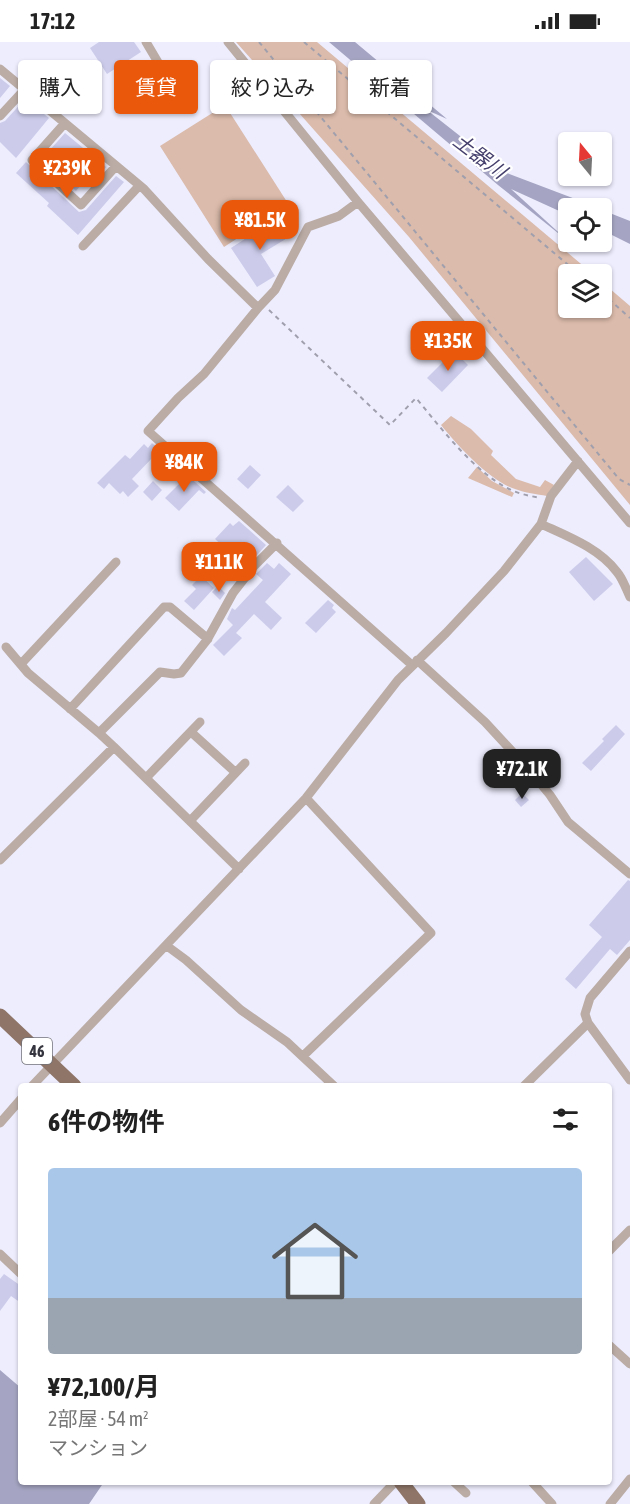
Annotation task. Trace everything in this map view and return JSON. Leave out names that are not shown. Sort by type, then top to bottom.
[{"type":"main road","name":"46","points":[[0,1016],[71,1083]]},
{"type":"main road","points":[[403,1485],[418,1504]]},
{"type":"street","points":[[146,42],[157,60]]},
{"type":"street","points":[[228,42],[358,202],[630,523]]},
{"type":"street","points":[[1,72],[18,84]]},
{"type":"street","points":[[0,117],[18,97]]},
{"type":"street","points":[[54,114],[138,186],[258,308]]},
{"type":"street","points":[[64,123],[32,160],[81,205],[116,166]]},
{"type":"street","points":[[83,246],[138,186]]},
{"type":"street","points":[[358,202],[339,216],[308,226],[275,290],[204,374],[148,431],[277,543],[344,606],[415,662],[492,730],[531,772],[568,822],[630,874]]},
{"type":"street","points":[[35,1083],[306,798],[415,662],[504,572],[541,524],[549,500],[578,461]]},
{"type":"street","points":[[541,524],[606,559],[619,573],[630,597]]},
{"type":"street","points":[[99,733],[160,672],[182,673],[208,639],[233,593],[254,566],[277,543]]},
{"type":"street","points":[[21,664],[116,562]]},
{"type":"street","points":[[70,709],[164,607],[170,607],[208,639]]},
{"type":"street","points":[[6,647],[21,664],[114,747],[239,869]]},
{"type":"street","points":[[146,778],[200,722]]},
{"type":"street","points":[[191,732],[236,772]]},
{"type":"street","points":[[0,860],[114,747]]},
{"type":"street","points":[[190,820],[245,763]]},
{"type":"street","points":[[303,1056],[431,933],[306,798]]},
{"type":"street","points":[[167,946],[186,960],[241,1010],[303,1056],[331,1083]]},
{"type":"street","points":[[630,951],[590,998],[585,1014],[588,1023],[630,1080]]},
{"type":"street","points":[[527,1083],[588,1023]]},
{"type":"street","points":[[0,1123],[18,1102]]},
{"type":"street","points":[[612,1248],[630,1230]]},
{"type":"street","points":[[0,1254],[18,1271]]},
{"type":"street","points":[[612,1348],[630,1364]]},
{"type":"street","points":[[610,1504],[630,1479]]},
{"type":"street","points":[[374,1504],[392,1485]]},
{"type":"street","points":[[457,1485],[466,1493]]},
{"type":"street","points":[[535,1485],[552,1504]]},
{"type":"path","points":[[259,42],[619,480],[630,485]]},
{"type":"path","points":[[304,42],[567,264]]},
{"type":"path","points":[[612,302],[630,318]]},
{"type":"path","points":[[258,308],[266,308],[276,316],[390,425],[416,398],[450,439],[488,475],[508,489],[549,500]]},
{"type":"shaded area","points":[[236,42],[317,42],[348,68],[348,114],[403,114],[558,245],[558,252],[567,252],[581,264],[558,264],[558,318],[612,318],[612,291],[630,306],[630,505],[409,237],[300,114],[336,114],[336,60],[252,60]]},
{"type":"shaded area","points":[[211,114],[231,114],[289,205],[224,247],[160,146]]},
{"type":"shaded area","points":[[451,416],[471,429],[493,451],[491,455],[516,479],[540,487],[545,480],[554,485],[547,496],[515,489],[485,471],[441,425]]},
{"type":"shaded area","points":[[477,467],[492,481],[514,493],[512,497],[468,478]]},
{"type":"water","points":[[329,42],[355,42],[377,60],[350,60]]},
{"type":"water","points":[[432,106],[447,119],[432,112]]},
{"type":"water","name":"土器川","points":[[414,114],[432,114],[507,173],[573,198],[558,198],[558,210],[511,189],[558,233]]},
{"type":"water","points":[[612,214],[630,221],[630,244],[612,235]]},
{"type":"water","points":[[0,1370],[18,1385],[18,1485],[102,1485],[89,1504],[0,1504]]},
{"type":"building","points":[[99,42],[134,42],[141,52],[129,60],[114,60],[114,69],[107,74],[102,66],[102,60],[98,60],[90,48]]},
{"type":"building","points":[[0,78],[10,86],[0,98]]},
{"type":"building","points":[[18,107],[18,114],[44,114],[49,118],[16,158],[0,142],[0,123],[5,121]]},
{"type":"building","points":[[65,133],[106,167],[98,176],[92,172],[76,191],[41,160]]},
{"type":"building","points":[[26,162],[79,212],[86,210],[116,176],[124,182],[78,235],[47,206],[49,203],[16,173]]},
{"type":"building","points":[[277,218],[289,237],[261,254],[275,276],[257,287],[231,248]]},
{"type":"building","points":[[454,351],[468,365],[442,392],[427,378]]},
{"type":"building","points":[[152,443],[174,463],[169,469],[155,455],[132,479],[139,486],[128,497],[123,491],[120,494],[109,483],[104,489],[97,483],[125,455],[130,459],[144,444],[148,448]]},
{"type":"building","points":[[250,465],[261,475],[248,489],[237,479]]},
{"type":"building","points":[[185,473],[206,492],[204,494],[199,490],[179,511],[165,498],[185,478],[182,475]]},
{"type":"building","points":[[153,481],[162,490],[152,501],[143,492]]},
{"type":"building","points":[[288,485],[304,501],[293,512],[276,497]]},
{"type":"building","points":[[239,521],[266,545],[236,578],[226,568],[236,558],[215,539],[230,523],[233,526]]},
{"type":"building","points":[[586,557],[613,584],[594,601],[569,572]]},
{"type":"building","points":[[267,563],[274,569],[279,563],[291,574],[265,602],[282,618],[271,630],[254,614],[236,633],[242,638],[224,656],[213,645],[233,625],[227,619],[232,608],[235,610],[263,580],[256,574]]},
{"type":"building","points":[[201,576],[214,588],[194,610],[184,601],[196,589],[192,585]]},
{"type":"building","points":[[218,586],[225,593],[220,600],[212,592]]},
{"type":"building","points":[[328,600],[334,605],[332,608],[336,612],[316,633],[305,623]]},
{"type":"building","points":[[616,725],[625,734],[591,771],[582,763]]},
{"type":"building","points":[[522,793],[529,800],[521,807],[515,800]]},
{"type":"building","points":[[628,880],[630,881],[630,940],[617,955],[610,949],[576,989],[565,979],[602,937],[589,925]]},
{"type":"building","points":[[4,1274],[18,1284],[18,1301],[11,1296],[0,1311],[0,1279]]}]
